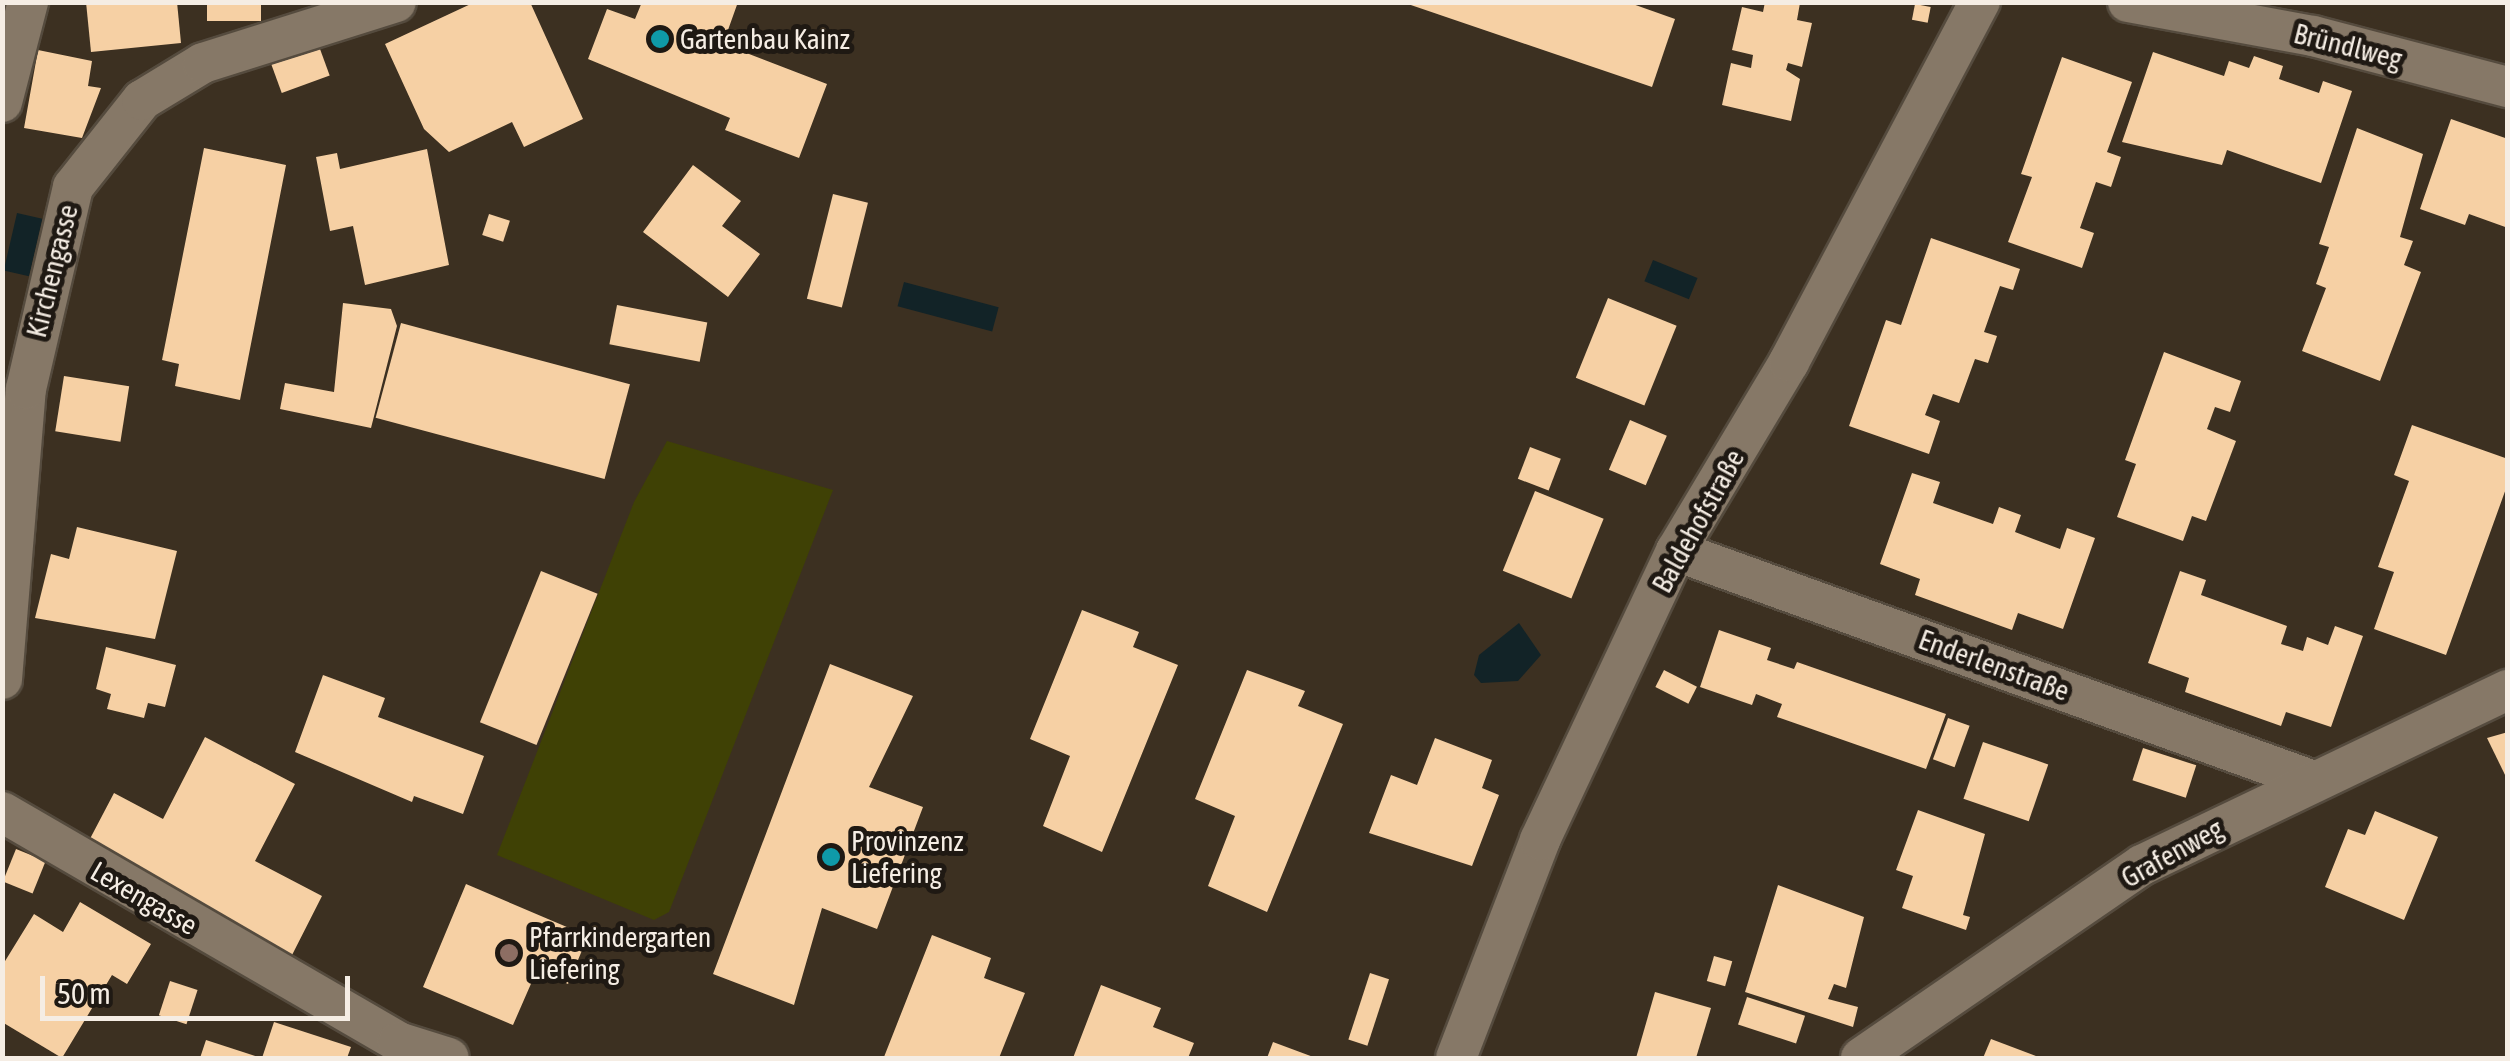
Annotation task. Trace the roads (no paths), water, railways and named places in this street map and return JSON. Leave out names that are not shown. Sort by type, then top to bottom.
[{"type":"street","points":[[2,102],[28,2]]},
{"type":"street","name":"Kirchengasse","points":[[2,679],[26,389],[72,186],[142,100],[204,63],[396,2]]},
{"type":"street","name":"Baldehofstraße","points":[[1456,1058],[1540,840],[1676,551],[1789,362],[1980,2]]},
{"type":"street","name":"Bründlweg","points":[[2128,2],[2313,36],[2508,87]]},
{"type":"street","name":"Enderlenstraße","points":[[1676,551],[2311,780]]},
{"type":"street","name":"Grafenweg","points":[[1860,1058],[2142,865],[2311,780],[2508,690]]},
{"type":"street","name":"Lexengasse","points":[[2,812],[398,1042],[450,1058]]},
{"type":"place","name":"Gartenbau Kainz","points":[[660,39]]},
{"type":"place","name":"Provinzenz Liefering","points":[[831,857]]},
{"type":"place","name":"Pfarrkindergarten Liefering","points":[[509,953]]}]
